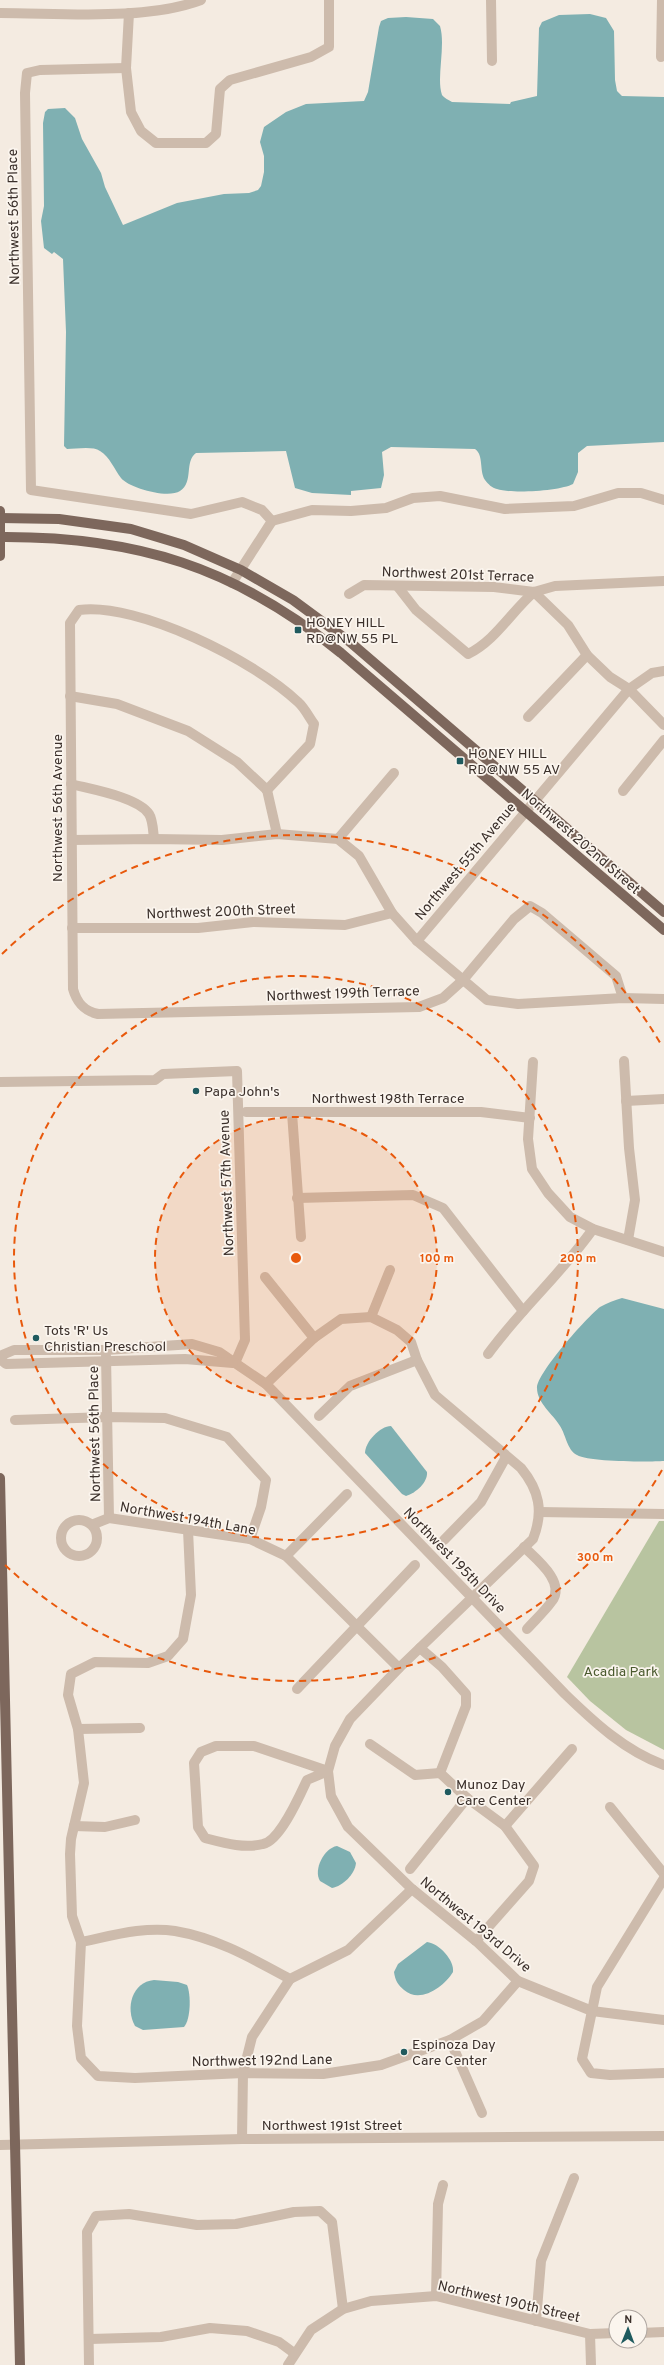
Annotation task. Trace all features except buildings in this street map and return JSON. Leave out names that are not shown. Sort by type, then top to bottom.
[{"type":"main road","points":[[0,511],[0,556]]},
{"type":"main road","name":"Northwest 202nd Street","points":[[0,518],[59,519],[131,529],[184,545],[241,570],[293,600],[324,621],[535,800],[664,912]]},
{"type":"main road","name":"Northwest 202nd Street","points":[[0,537],[57,538],[113,545],[165,557],[232,582],[285,612],[315,632],[664,930]]},
{"type":"main road","points":[[0,1478],[20,2365]]},
{"type":"street","points":[[0,13],[129,13],[160,10],[201,0]]},
{"type":"street","points":[[129,13],[126,68],[131,112],[141,131],[156,143],[206,143],[216,134],[220,89],[230,80],[311,57],[329,47],[329,0]]},
{"type":"street","points":[[492,0],[492,61]]},
{"type":"street","points":[[661,58],[662,0]]},
{"type":"street","name":"Northwest 56th Place","points":[[126,68],[40,70],[27,73],[25,93],[31,490],[191,514],[242,502],[262,510],[272,521]]},
{"type":"street","points":[[232,582],[272,521],[312,510],[351,512],[386,508],[413,498],[440,496],[505,509],[574,506],[618,493],[641,493],[664,500]]},
{"type":"street","name":"Northwest 201st Terrace","points":[[349,594],[364,585],[494,587],[534,592],[555,586],[664,581]]},
{"type":"street","points":[[398,586],[416,610],[468,654],[482,647],[520,605],[534,592],[568,625],[587,655],[610,677],[629,689],[664,725]]},
{"type":"street","name":"Northwest 56th Avenue","points":[[82,1006],[76,998],[73,989],[70,696],[70,623],[80,610],[97,608],[123,613],[185,633],[238,660],[273,682],[299,703],[314,724],[310,744],[267,790]]},
{"type":"street","points":[[528,717],[587,655]]},
{"type":"street","name":"Northwest 55th Avenue","points":[[417,941],[629,689],[652,673],[664,671]]},
{"type":"street","points":[[70,696],[117,704],[188,731],[236,762],[267,790],[277,834]]},
{"type":"street","points":[[623,791],[664,740]]},
{"type":"street","points":[[338,839],[394,773]]},
{"type":"street","points":[[71,784],[106,793],[144,809],[150,815],[154,839]]},
{"type":"street","points":[[72,840],[222,840],[277,834],[338,839],[359,856],[392,913],[417,941],[487,1000],[518,1004],[624,998],[664,999]]},
{"type":"street","name":"Northwest 199th Terrace","points":[[82,1006],[88,1012],[98,1014],[419,1007],[443,998],[463,980],[514,919],[530,906],[542,912],[616,976],[624,998]]},
{"type":"street","name":"Northwest 200th Street","points":[[72,928],[198,928],[253,922],[345,924],[392,913]]},
{"type":"street","points":[[624,1061],[629,1148],[635,1200],[628,1240]]},
{"type":"street","points":[[533,1062],[528,1139],[532,1169],[558,1207],[570,1218],[593,1229],[664,1252]]},
{"type":"street","name":"Northwest 57th Avenue","points":[[0,1082],[155,1080],[163,1074],[237,1071],[244,1340],[235,1363]]},
{"type":"street","points":[[626,1101],[664,1099]]},
{"type":"street","name":"Northwest 198th Terrace","points":[[246,1112],[481,1112],[530,1118]]},
{"type":"street","points":[[292,1113],[301,1237]]},
{"type":"street","points":[[297,1198],[413,1195],[443,1208],[523,1311]]},
{"type":"street","points":[[488,1354],[504,1331],[574,1256],[593,1229]]},
{"type":"street","points":[[371,1317],[390,1270]]},
{"type":"street","points":[[265,1277],[314,1338]]},
{"type":"street","points":[[266,1384],[314,1338],[341,1319],[371,1317],[397,1330],[411,1342],[417,1360],[435,1395],[506,1457],[521,1468],[530,1479],[536,1490],[539,1525],[533,1539],[398,1668],[350,1719],[335,1746],[328,1771]]},
{"type":"street","name":"Northwest 195th Drive","points":[[0,1356],[14,1350],[106,1350],[192,1344],[219,1352],[266,1384],[565,1694],[595,1723],[626,1745],[664,1765]]},
{"type":"street","name":"Northwest 56th Place","points":[[106,1350],[109,1518]]},
{"type":"street","name":"Northwest 195th Drive","points":[[0,1359],[6,1364],[185,1359],[235,1363]]},
{"type":"street","points":[[319,1416],[350,1386],[417,1360]]},
{"type":"street","points":[[15,1420],[108,1417],[164,1418],[227,1437],[266,1480],[261,1506],[250,1539]]},
{"type":"street","points":[[444,1540],[481,1502],[506,1457]]},
{"type":"street","points":[[286,1556],[348,1494]]},
{"type":"street","points":[[539,1512],[664,1514]]},
{"type":"street","name":"Northwest 194th Lane","points":[[94,1524],[109,1518],[250,1539],[286,1556],[398,1668]]},
{"type":"street","points":[[188,1530],[191,1595],[183,1639],[168,1656],[148,1663],[95,1662],[71,1674],[68,1695],[78,1729],[84,1783],[74,1826],[70,1854],[72,1916],[81,1942],[131,1932],[174,1931],[225,1944],[290,1979]]},
{"type":"street","points":[[524,1548],[551,1575],[555,1585],[554,1600],[527,1629]]},
{"type":"street","points":[[297,1689],[415,1565]]},
{"type":"street","points":[[420,1648],[442,1667],[466,1694],[466,1706],[440,1773]]},
{"type":"street","points":[[78,1729],[140,1728]]},
{"type":"street","points":[[370,1744],[415,1775],[440,1773],[467,1798],[505,1826],[534,1866],[529,1881],[476,1941]]},
{"type":"street","points":[[216,1746],[254,1746],[328,1771],[307,1780],[287,1818],[273,1839],[264,1844],[232,1845],[205,1838],[198,1827],[194,1763],[201,1752],[216,1746]]},
{"type":"street","points":[[505,1826],[572,1749]]},
{"type":"street","name":"Northwest 193rd Drive","points":[[328,1771],[331,1796],[348,1827],[412,1889],[476,1941],[518,1981],[592,2011],[664,2020]]},
{"type":"street","points":[[410,1869],[467,1798]]},
{"type":"street","points":[[610,1807],[664,1874]]},
{"type":"street","points":[[74,1826],[105,1827],[135,1820]]},
{"type":"street","points":[[664,1878],[597,1987],[582,2059],[591,2073],[610,2075],[664,2073]]},
{"type":"street","points":[[242,2139],[243,2073],[252,2037],[290,1979],[348,1950],[412,1889]]},
{"type":"street","name":"Northwest 192nd Lane","points":[[81,1942],[78,2026],[81,2058],[98,2076],[135,2078],[243,2073],[323,2074],[381,2066],[450,2040],[483,2021],[518,1981]]},
{"type":"street","points":[[450,2040],[482,2113]]},
{"type":"street","name":"Northwest 191st Street","points":[[0,2145],[242,2139],[664,2136]]},
{"type":"street","points":[[536,2321],[541,2261],[574,2178]]},
{"type":"street","points":[[436,2296],[438,2204],[443,2185]]},
{"type":"street","points":[[90,2365],[88,2232],[96,2216],[129,2214],[197,2225],[236,2224],[294,2212],[320,2211],[332,2222],[343,2309]]},
{"type":"street","name":"Northwest 190th Street","points":[[294,2353],[311,2330],[343,2309],[371,2302],[436,2296],[590,2334],[608,2333]]},
{"type":"street","points":[[90,2339],[161,2337],[210,2328],[247,2331],[279,2342],[294,2353],[288,2365]]},
{"type":"street","points":[[648,2333],[664,2332]]},
{"type":"street","points":[[590,2334],[591,2365]]},
{"type":"green space","name":"Acadia Park","points":[[659,1521],[664,1521],[664,1750],[626,1730],[590,1701],[567,1677]]},
{"type":"water","points":[[590,14],[606,18],[614,31],[615,80],[617,91],[622,96],[664,97],[664,442],[587,446],[578,453],[578,472],[573,484],[547,490],[524,491],[504,491],[490,486],[483,476],[480,455],[475,449],[391,447],[382,452],[384,475],[381,488],[351,491],[351,495],[312,493],[295,488],[286,451],[196,453],[190,461],[187,483],[180,491],[167,494],[140,489],[125,482],[107,456],[97,449],[67,449],[64,446],[66,332],[63,259],[54,252],[52,254],[44,248],[41,221],[44,206],[43,123],[45,112],[48,109],[65,108],[75,118],[82,139],[101,173],[105,187],[123,225],[177,203],[224,194],[249,193],[258,190],[261,186],[264,172],[264,156],[260,142],[264,127],[286,112],[306,104],[364,101],[368,92],[381,21],[388,18],[406,17],[433,19],[440,26],[442,43],[440,88],[442,95],[445,98],[452,102],[510,104],[511,102],[537,96],[539,28],[542,22],[559,15]]},
{"type":"water","points":[[622,1298],[664,1309],[664,1461],[606,1460],[593,1459],[577,1455],[571,1450],[560,1426],[542,1403],[538,1393],[537,1388],[539,1381],[545,1370],[574,1333],[600,1307]]},
{"type":"water","points":[[391,1426],[427,1472],[426,1480],[421,1487],[406,1496],[402,1494],[365,1453],[370,1440],[374,1435],[382,1429]]},
{"type":"water","points":[[337,1846],[350,1852],[356,1863],[348,1879],[340,1885],[332,1888],[320,1881],[318,1871],[324,1855],[332,1848]]},
{"type":"water","points":[[427,1942],[432,1943],[445,1953],[449,1958],[453,1972],[444,1983],[431,1992],[417,1995],[410,1994],[398,1984],[394,1972],[398,1964]]},
{"type":"water","points":[[154,1980],[178,1982],[187,1985],[190,2006],[188,2018],[184,2027],[143,2030],[135,2026],[131,2012],[132,1997],[140,1986],[146,1982]]},
{"type":"place","name":"HONEY HILL RD@NW 55 PL","points":[[298,630]]},
{"type":"place","name":"HONEY HILL RD@NW 55 AV","points":[[460,761]]},
{"type":"place","name":"Papa John's","points":[[196,1091]]},
{"type":"place","name":"Tots 'R' Us Christian Preschool","points":[[36,1338]]},
{"type":"place","name":"Munoz Day Care Center","points":[[448,1792]]},
{"type":"place","name":"Espinoza Day Care Center","points":[[404,2052]]}]
